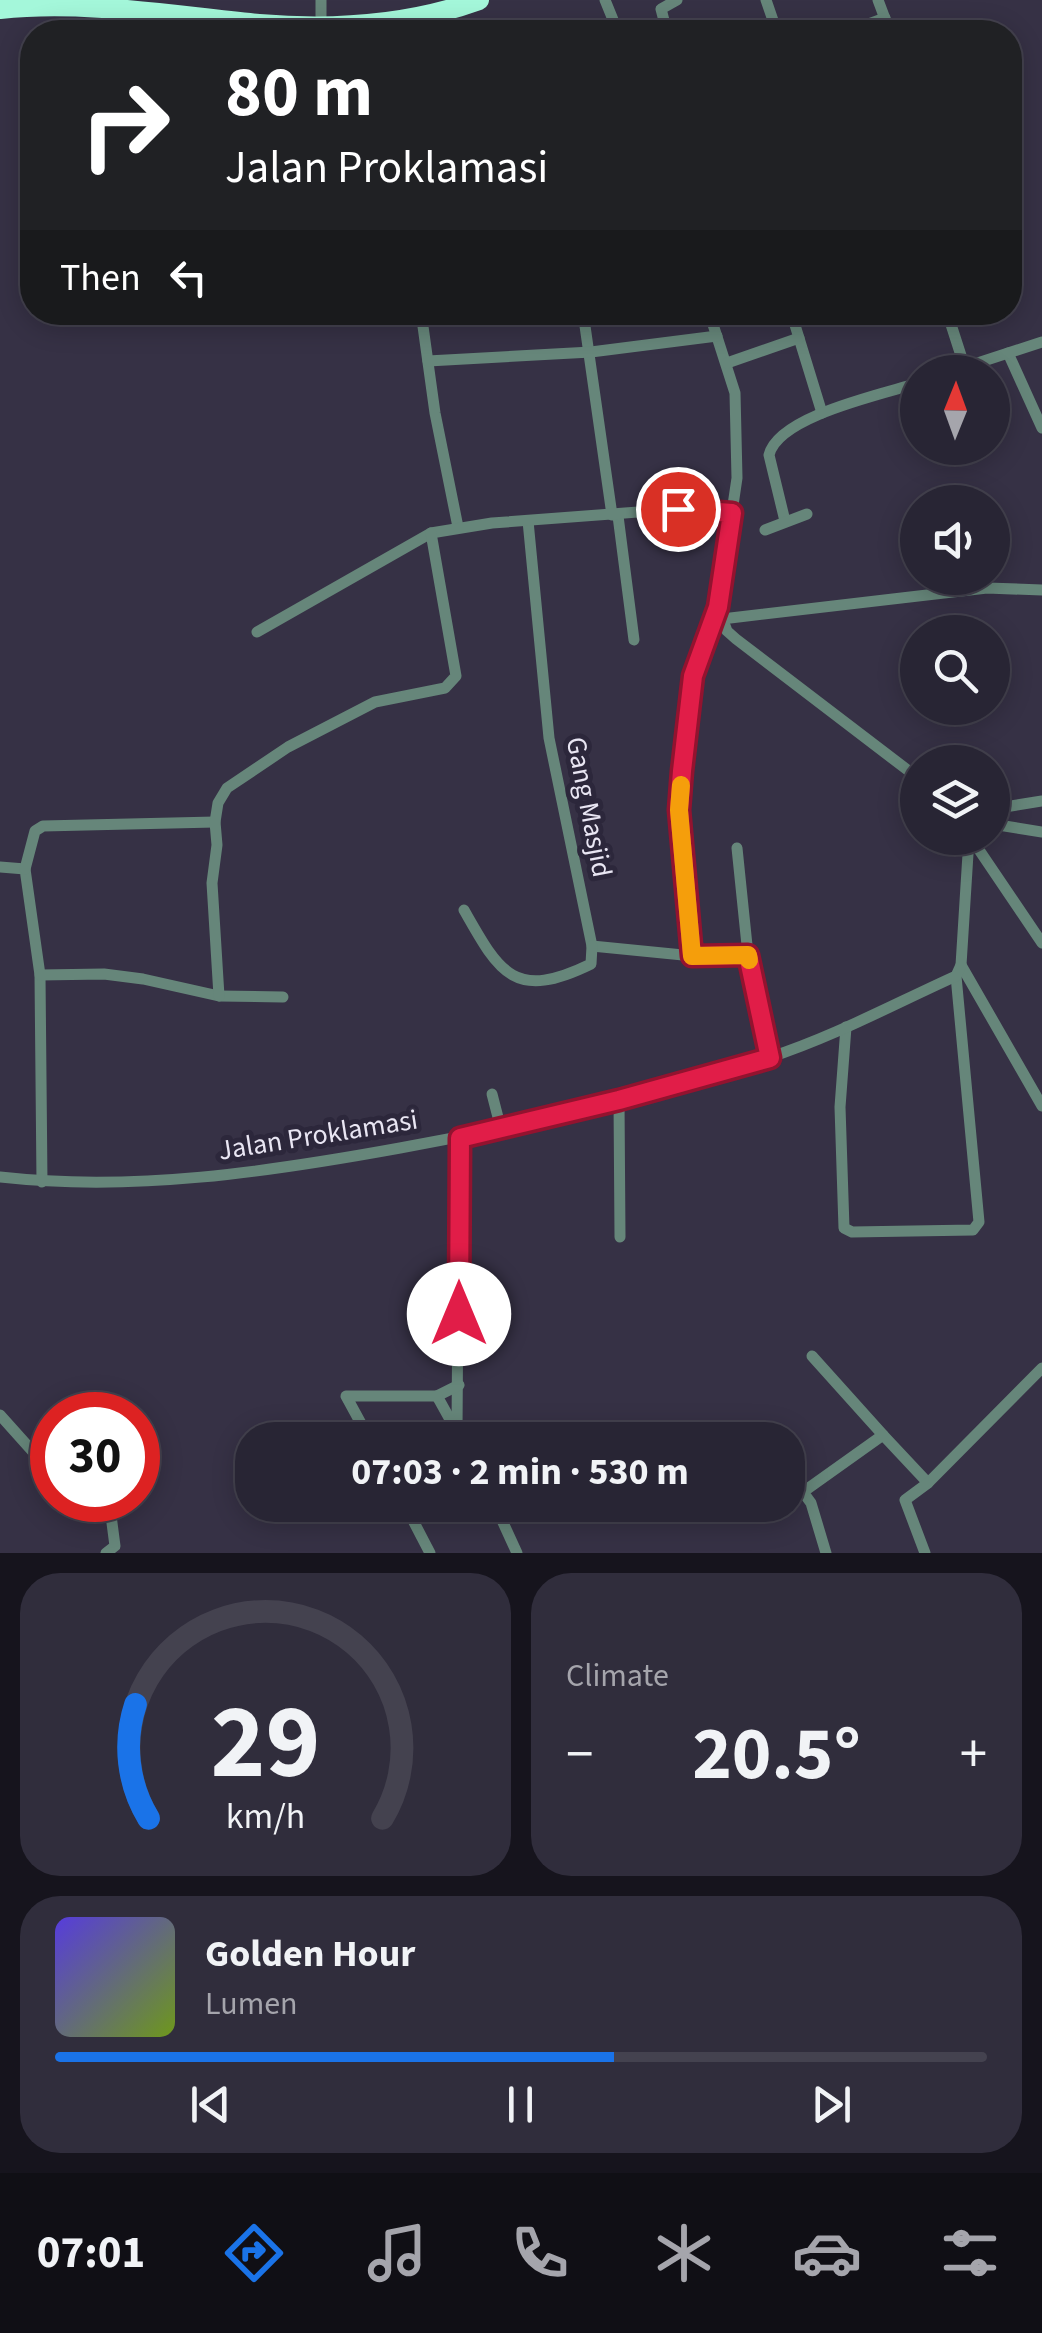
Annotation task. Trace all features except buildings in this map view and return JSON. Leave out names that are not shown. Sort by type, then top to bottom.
[{"type":"highway","points":[[412,20],[478,0]]},
{"type":"highway","points":[[0,9],[80,5],[224,20]]},
{"type":"street","points":[[664,20],[661,9],[677,0]]},
{"type":"street","points":[[878,0],[885,18],[879,20]]},
{"type":"street","points":[[423,325],[458,527]]},
{"type":"street","points":[[586,325],[634,640]]},
{"type":"street","points":[[692,956],[679,810],[682,771],[693,676],[720,613],[737,478],[735,393],[713,325]]},
{"type":"street","points":[[795,325],[822,412]]},
{"type":"street","points":[[951,325],[961,355]]},
{"type":"street","points":[[428,361],[591,352],[717,336]]},
{"type":"street","points":[[727,363],[799,338]]},
{"type":"street","points":[[1002,355],[1042,342]]},
{"type":"street","points":[[1008,353],[1042,428]]},
{"type":"street","points":[[785,522],[770,460],[771,445],[779,436],[822,412],[900,388]]},
{"type":"street","points":[[257,632],[431,533],[458,527],[678,509],[732,513]]},
{"type":"street","points":[[765,530],[807,514]]},
{"type":"street","name":"Gang Masjid","points":[[528,521],[550,738],[592,946]]},
{"type":"street","points":[[218,996],[212,883],[218,803],[227,788],[288,747],[375,702],[445,688],[456,676],[431,533]]},
{"type":"street","points":[[720,613],[987,588],[1042,590]]},
{"type":"street","points":[[720,613],[736,639],[900,764]]},
{"type":"street","points":[[1010,806],[1042,801]]},
{"type":"street","points":[[42,1182],[40,975],[25,869],[35,830],[43,826],[215,822]]},
{"type":"street","points":[[1010,827],[1042,832]]},
{"type":"street","points":[[736,848],[748,955],[770,1058]]},
{"type":"street","points":[[846,1027],[840,1107],[844,1228],[852,1232],[973,1230],[979,1222],[958,971],[968,855]]},
{"type":"street","points":[[982,855],[1042,943]]},
{"type":"street","points":[[0,867],[25,869]]},
{"type":"street","points":[[464,910],[491,956],[526,982],[562,976],[591,964],[592,946],[692,956],[748,955]]},
{"type":"street","points":[[958,971],[1042,1106]]},
{"type":"street","name":"Jalan Proklamasi","points":[[0,1177],[42,1182],[192,1179],[275,1171],[460,1138],[770,1058],[846,1027],[958,971]]},
{"type":"street","points":[[40,975],[104,974],[218,996],[282,998]]},
{"type":"street","points":[[492,1094],[501,1128]]},
{"type":"street","points":[[619,1100],[620,1237]]},
{"type":"street","points":[[459,1422],[460,1138]]},
{"type":"street","points":[[812,1356],[928,1483]]},
{"type":"street","points":[[925,1553],[905,1500],[928,1483],[1042,1368]]},
{"type":"street","points":[[360,1422],[346,1396],[437,1396],[459,1386]]},
{"type":"street","points":[[437,1396],[451,1422]]},
{"type":"street","points":[[0,1415],[30,1448]]},
{"type":"street","points":[[805,1491],[882,1436]]},
{"type":"street","points":[[805,1494],[812,1503],[826,1553]]},
{"type":"street","points":[[106,1553],[115,1546],[112,1522]]},
{"type":"street","points":[[413,1522],[430,1553]]},
{"type":"street","points":[[503,1522],[517,1553]]},
{"type":"slow traffic","points":[[681,785],[679,810],[692,956],[748,955],[749,960]]},
{"type":"route","points":[[459,1314],[460,1138],[770,1058],[748,955],[692,956],[679,810],[682,771],[693,676],[718,607],[732,513],[678,509]]}]
